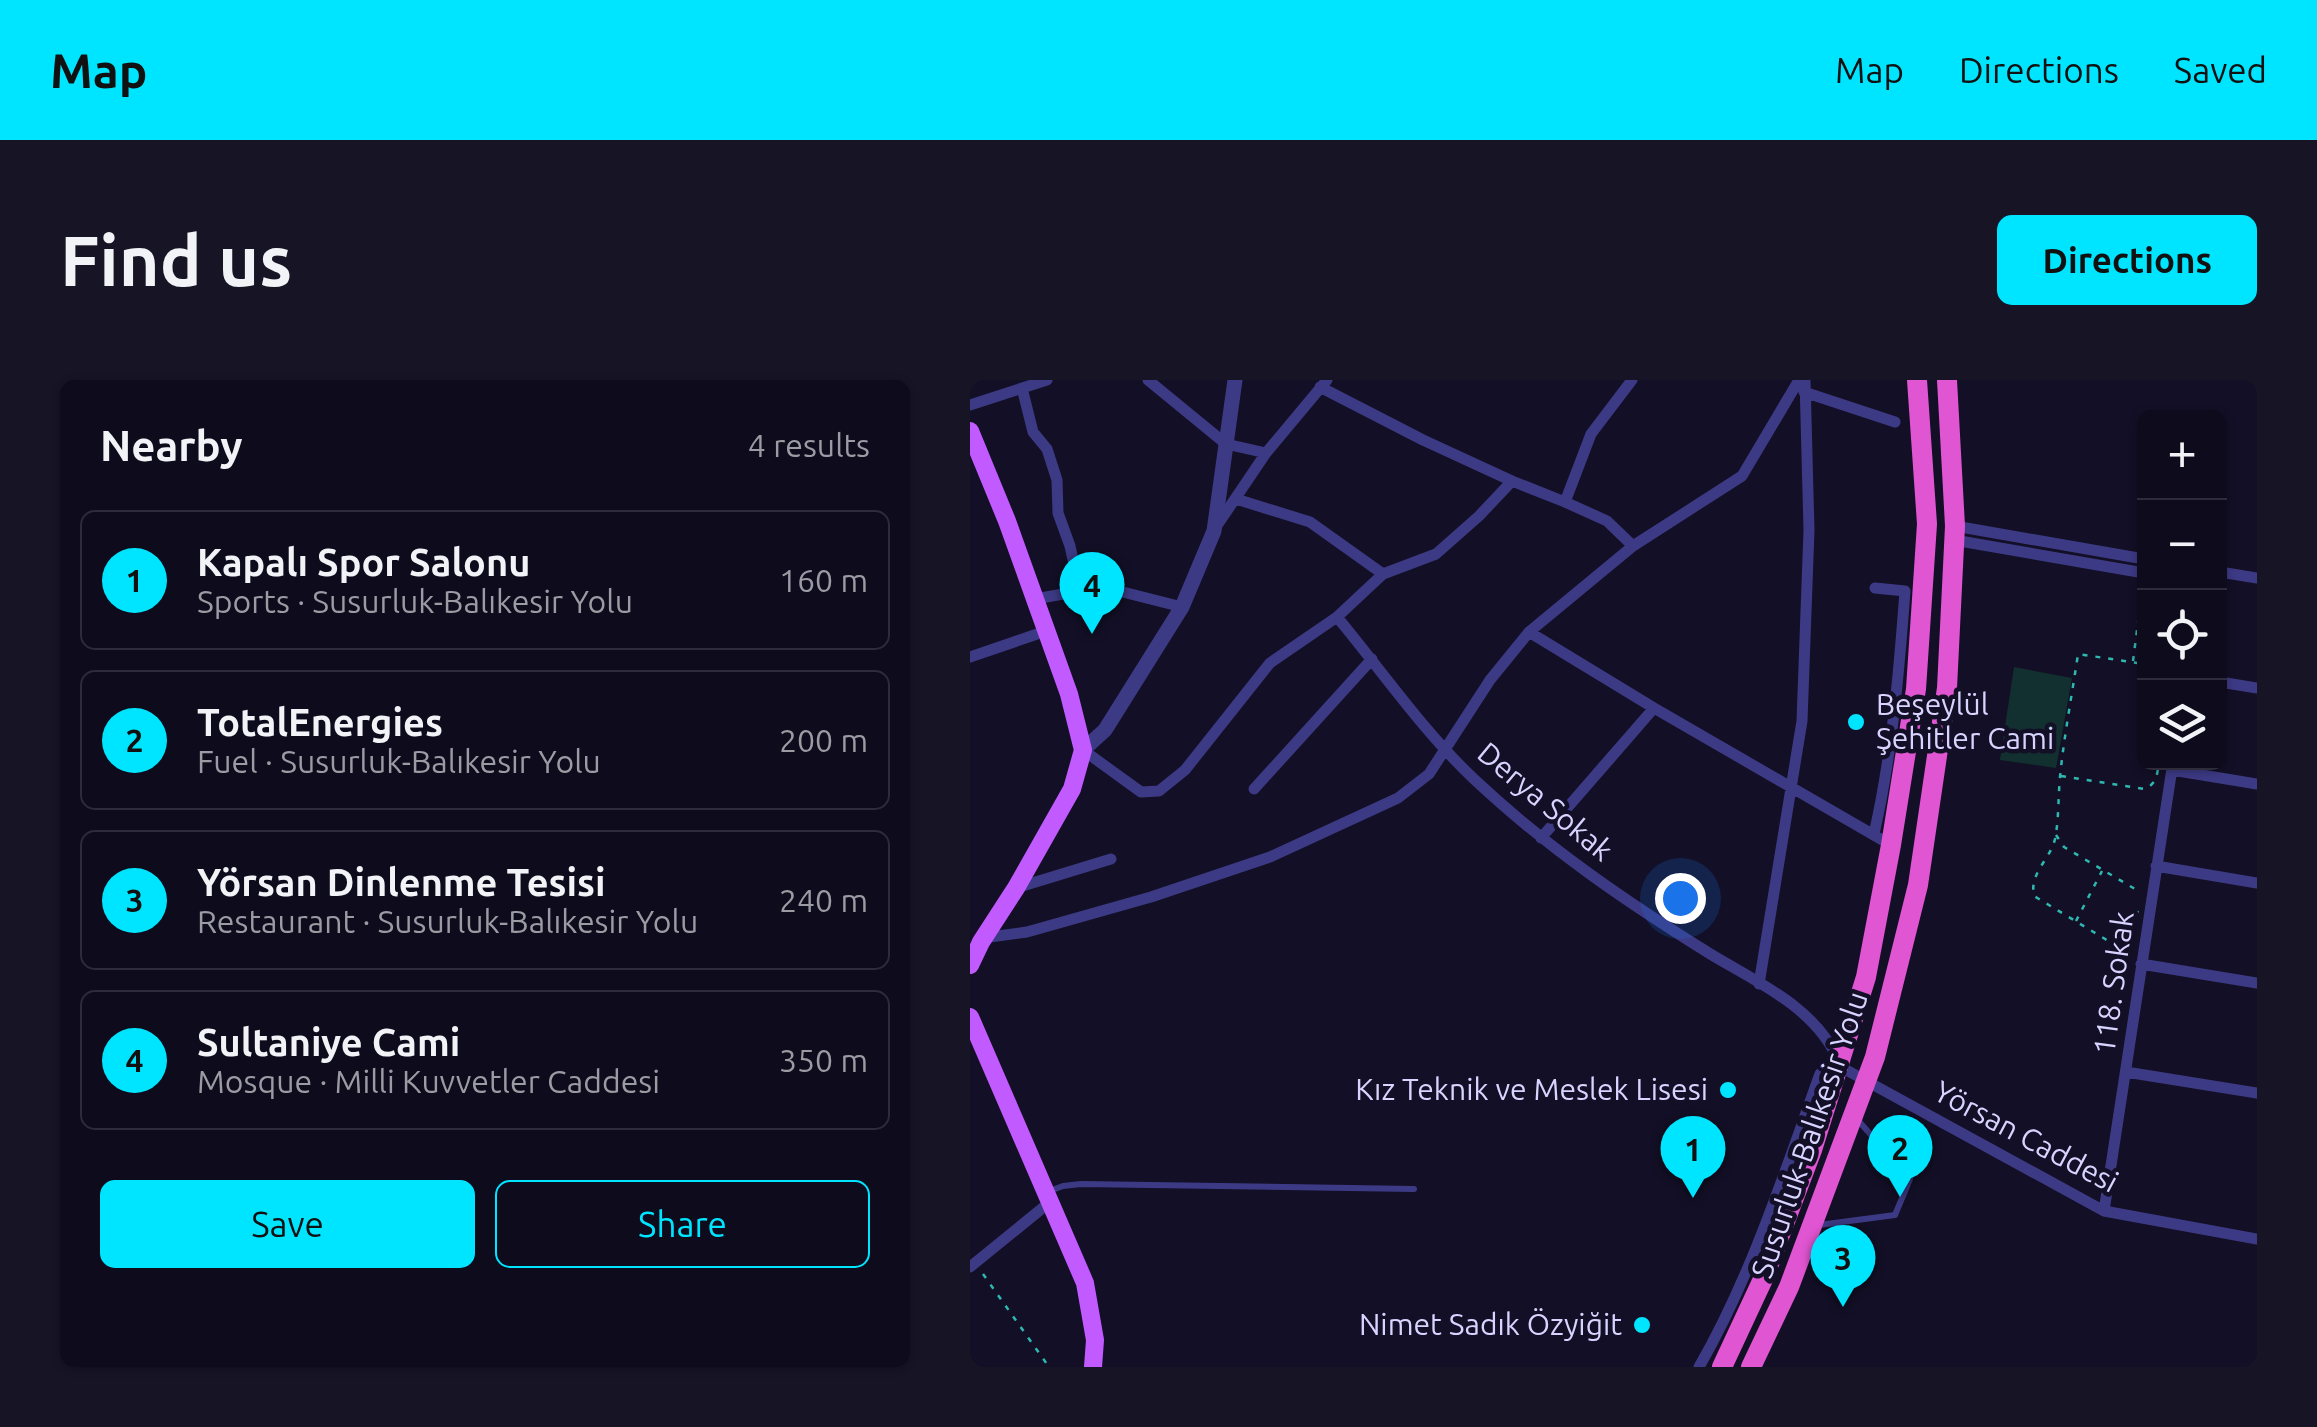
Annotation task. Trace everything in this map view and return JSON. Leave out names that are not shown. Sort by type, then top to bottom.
[{"type":"highway","name":"Susurluk-Balıkesir Yolu","points":[[1722,1367],[1764,1277],[1812,1150],[1830,1070],[1866,977],[1878,914],[1882,839],[1916,689],[1927,524],[1917,380]]},
{"type":"highway","name":"Susurluk-Balıkesir Yolu","points":[[1751,1367],[1789,1288],[1875,1058],[1921,865],[1946,688],[1955,533],[1947,380]]},
{"type":"highway","points":[[1875,1058],[1862,1072],[1852,1068],[1851,1057],[1879,956],[1878,914]]},
{"type":"main road","points":[[970,431],[1069,694],[1083,750],[1072,789],[1016,888],[977,942],[970,965]]},
{"type":"main road","points":[[970,1018],[1085,1283],[1096,1340],[1093,1367]]},
{"type":"street","points":[[970,405],[1047,380]]},
{"type":"street","points":[[1148,380],[1226,444],[1266,453]]},
{"type":"street","points":[[1214,531],[1235,380]]},
{"type":"street","points":[[1565,502],[1590,434],[1632,380]]},
{"type":"street","points":[[1512,482],[1436,554],[1383,574],[1337,617],[1270,663],[1185,770],[1159,792],[1142,792],[1083,750],[1105,730],[1182,607],[1214,531],[1266,453],[1323,384],[1512,482],[1608,521],[1633,546]]},
{"type":"street","points":[[977,942],[1150,898],[1270,857],[1398,798],[1429,774],[1490,680],[1529,632],[1633,546],[1742,476],[1780,413],[1803,384]]},
{"type":"street","points":[[1759,984],[1802,721],[1808,530],[1803,384]]},
{"type":"street","points":[[1803,384],[1895,422]]},
{"type":"street","points":[[1022,388],[1033,432],[1047,448],[1058,480],[1058,513],[1080,591]]},
{"type":"street","points":[[1780,413],[1805,420]]},
{"type":"street","points":[[1236,499],[1310,522],[1383,574]]},
{"type":"street","points":[[1955,533],[2137,558]]},
{"type":"street","points":[[1955,533],[2137,572]]},
{"type":"street","points":[[2227,573],[2257,578]]},
{"type":"street","points":[[1875,588],[1906,592],[1882,798],[1882,839]]},
{"type":"street","points":[[1035,599],[1111,589],[1182,607]]},
{"type":"street","name":"Derya Sokak","points":[[1337,617],[1446,750],[1541,838],[1642,912],[1798,1010],[1824,1035]]},
{"type":"street","points":[[970,657],[1046,631]]},
{"type":"street","points":[[1529,632],[1882,839]]},
{"type":"street","points":[[1254,789],[1372,659]]},
{"type":"street","points":[[2227,683],[2257,688]]},
{"type":"street","points":[[1541,838],[1654,708]]},
{"type":"street","name":"118. Sokak","points":[[2104,1211],[2171,770]]},
{"type":"street","points":[[2191,770],[2257,784]]},
{"type":"street","points":[[1016,888],[1110,859]]},
{"type":"street","points":[[2156,866],[2257,882]]},
{"type":"street","points":[[2140,964],[2257,983]]},
{"type":"street","points":[[1699,1367],[1747,1270],[1838,1057],[1824,1035]]},
{"type":"street","points":[[1824,1035],[1824,1060],[1830,1070]]},
{"type":"street","name":"Yörsan Caddesi","points":[[1830,1070],[1867,1081],[2104,1211],[2257,1239]]},
{"type":"street","points":[[2126,1072],[2257,1093]]},
{"type":"street","points":[[973,1265],[1048,1197]]},
{"type":"lane","points":[[1812,1226],[1896,1215],[1910,1179],[1854,1115]]},
{"type":"lane","points":[[1048,1197],[1062,1186],[1081,1184],[1414,1190]]},
{"type":"path","points":[[2133,662],[2142,590]]},
{"type":"path","points":[[2137,663],[2078,654],[2060,776],[2056,835],[2033,888],[2034,896],[2115,945],[2122,941],[2140,906]]},
{"type":"path","points":[[2060,776],[2144,789],[2152,786],[2158,770]]},
{"type":"path","points":[[2056,835],[2064,847],[2135,889],[2141,898]]},
{"type":"path","points":[[2076,921],[2103,870]]},
{"type":"path","points":[[973,1265],[1049,1367]]},
{"type":"green space","points":[[2014,667],[2072,678],[2056,768],[2000,760]]},
{"type":"place","name":"Sultaniye Cami","points":[[1092,634]]},
{"type":"place","name":"Beşeylül Şehitler Cami","points":[[1856,722]]},
{"type":"place","name":"Kız Teknik ve Meslek Lisesi","points":[[1728,1090]]},
{"type":"place","name":"TotalEnergies","points":[[1900,1197]]},
{"type":"place","name":"Kapalı Spor Salonu","points":[[1693,1198]]},
{"type":"place","name":"Yörsan Dinlenme Tesisi","points":[[1843,1307]]},
{"type":"place","name":"Nimet Sadık Özyiğit","points":[[1642,1325]]}]
